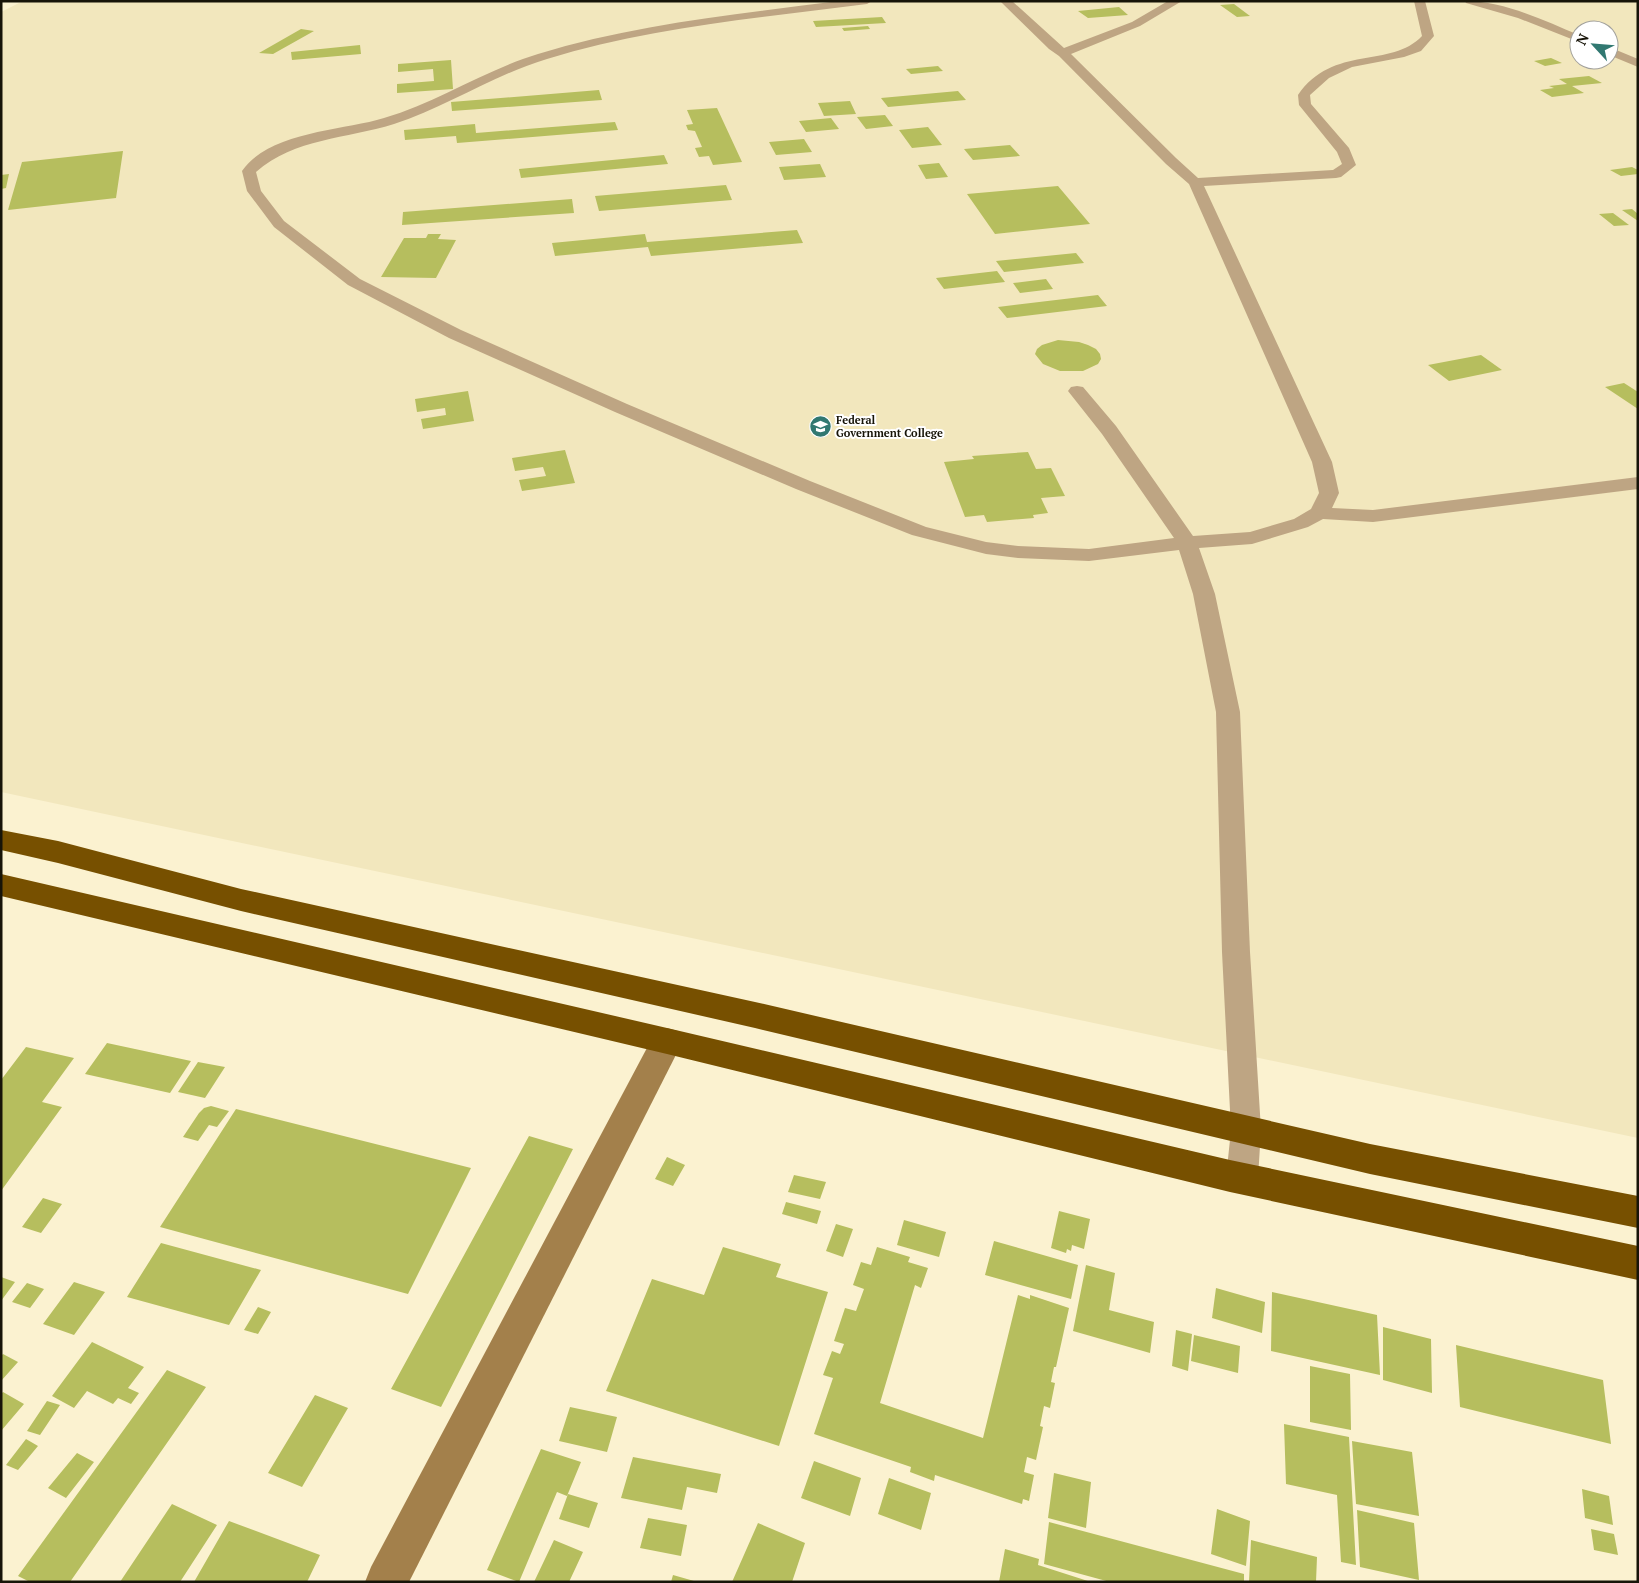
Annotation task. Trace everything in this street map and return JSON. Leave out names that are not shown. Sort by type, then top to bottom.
[{"type":"highway","points":[[1,840],[58,852],[242,900],[755,1015],[1370,1159],[1638,1212]]},
{"type":"highway","points":[[1,885],[667,1040],[1242,1178],[1638,1263]]},
{"type":"street","points":[[1005,1],[1063,53],[1170,161],[1195,182],[1203,196],[1225,249],[1322,462],[1329,493],[1319,513]]},
{"type":"street","points":[[1063,53],[1136,24],[1177,1]]},
{"type":"street","points":[[1195,182],[1336,174],[1349,165],[1344,151],[1305,105],[1304,95],[1310,87],[1325,75],[1349,64],[1404,53],[1417,48],[1428,36],[1423,10],[1419,1]]},
{"type":"street","points":[[1470,1],[1522,16],[1569,35]]},
{"type":"street","points":[[858,2],[703,23],[612,38],[541,56],[497,73],[413,113],[377,125],[308,140],[279,150],[261,159],[249,171],[254,191],[279,224],[354,282],[455,334],[621,408],[803,485],[919,531],[986,548],[1018,552],[1089,555],[1187,543],[1252,538],[1301,523],[1319,513],[1373,516],[1638,483]]},
{"type":"street","points":[[1619,55],[1638,63]]},
{"type":"street","points":[[1077,391],[1109,430],[1187,543],[1204,594],[1228,712],[1236,952],[1246,1130],[1242,1178]]},
{"type":"street","points":[[386,1582],[667,1040]]},
{"type":"shaded area","name":"Federal Government College","points":[[23,1],[1638,1],[1638,1138],[1,792],[1,12]]},
{"type":"building","points":[[1234,4],[1250,16],[1237,17],[1220,5]]},
{"type":"building","points":[[1119,7],[1128,15],[1088,18],[1078,11]]},
{"type":"building","points":[[882,17],[886,23],[816,27],[813,21]]},
{"type":"building","points":[[868,26],[870,29],[844,31],[842,28]]},
{"type":"building","points":[[301,29],[314,31],[273,54],[259,53]]},
{"type":"building","points":[[360,45],[361,54],[292,60],[291,52]]},
{"type":"building","points":[[1551,58],[1562,63],[1545,66],[1534,61]]},
{"type":"building","points":[[451,60],[453,89],[397,93],[397,84],[434,81],[433,69],[398,72],[398,64]]},
{"type":"building","points":[[938,66],[943,71],[911,74],[906,69]]},
{"type":"building","points":[[1589,76],[1602,83],[1572,86],[1584,93],[1552,97],[1540,90],[1554,88],[1549,86],[1567,84],[1559,79]]},
{"type":"building","points":[[599,90],[602,100],[452,111],[451,102]]},
{"type":"building","points":[[958,91],[966,100],[888,107],[881,98]]},
{"type":"building","points":[[850,101],[856,114],[824,116],[818,103]]},
{"type":"building","points":[[717,108],[742,162],[713,165],[709,156],[699,157],[695,148],[702,147],[695,131],[688,130],[686,125],[693,124],[687,110]]},
{"type":"building","points":[[885,115],[893,126],[866,129],[857,117]]},
{"type":"building","points":[[831,118],[839,129],[806,132],[799,121]]},
{"type":"building","points":[[615,122],[618,130],[457,143],[456,136],[405,140],[404,130],[475,124],[476,133]]},
{"type":"building","points":[[928,127],[942,145],[912,148],[899,130]]},
{"type":"building","points":[[804,139],[812,152],[776,155],[769,142]]},
{"type":"building","points":[[1010,145],[1020,156],[973,160],[964,149]]},
{"type":"building","points":[[123,151],[116,198],[8,210],[22,162]]},
{"type":"building","points":[[664,155],[668,164],[521,178],[519,169]]},
{"type":"building","points":[[939,163],[948,177],[926,179],[918,165]]},
{"type":"building","points":[[820,164],[826,177],[784,180],[779,167]]},
{"type":"building","points":[[1632,167],[1638,170],[1638,174],[1621,176],[1610,170]]},
{"type":"building","points":[[9,174],[6,188],[1,189],[1,175]]},
{"type":"building","points":[[726,185],[732,200],[599,211],[595,196]]},
{"type":"building","points":[[1058,186],[1090,224],[995,234],[967,194]]},
{"type":"building","points":[[572,199],[574,213],[402,225],[403,212]]},
{"type":"building","points":[[1632,209],[1638,214],[1638,221],[1622,210]]},
{"type":"building","points":[[1613,213],[1629,225],[1614,226],[1599,214]]},
{"type":"building","points":[[797,230],[803,243],[651,256],[648,247],[555,256],[552,243],[645,234],[647,242]]},
{"type":"building","points":[[428,234],[441,234],[438,239],[456,240],[436,278],[381,277],[404,238],[426,238]]},
{"type":"building","points":[[1076,253],[1084,263],[1004,272],[996,261]]},
{"type":"building","points":[[997,271],[1005,282],[944,289],[936,278]]},
{"type":"building","points":[[1046,279],[1053,289],[1020,293],[1013,283]]},
{"type":"building","points":[[1098,295],[1107,306],[1007,318],[998,307]]},
{"type":"building","points":[[1058,340],[1088,345],[1096,349],[1101,359],[1098,364],[1083,371],[1060,371],[1043,364],[1035,354],[1037,349],[1042,345]]},
{"type":"building","points":[[1481,355],[1502,370],[1449,381],[1428,365]]},
{"type":"building","points":[[1624,383],[1638,392],[1638,409],[1605,387]]},
{"type":"building","points":[[468,391],[474,421],[423,429],[421,419],[446,415],[445,408],[417,412],[415,399]]},
{"type":"building","points":[[565,450],[575,483],[522,491],[519,480],[546,476],[543,467],[515,471],[512,458]]},
{"type":"building","points":[[1028,452],[1036,469],[1051,468],[1065,496],[1041,498],[1048,513],[1033,515],[1034,518],[987,522],[984,515],[965,517],[944,462],[974,459],[972,456]]},
{"type":"building","points":[[107,1043],[191,1061],[170,1093],[85,1074]]},
{"type":"building","points":[[26,1047],[74,1058],[42,1102],[62,1107],[1,1191],[1,1080]]},
{"type":"building","points":[[198,1062],[225,1067],[205,1098],[178,1092]]},
{"type":"building","points":[[211,1106],[229,1111],[217,1127],[209,1125],[198,1141],[183,1137],[199,1113],[204,1108]]},
{"type":"building","points":[[236,1109],[471,1168],[408,1294],[160,1227]]},
{"type":"building","points":[[529,1136],[573,1149],[441,1407],[391,1389]]},
{"type":"building","points":[[667,1157],[685,1165],[673,1186],[655,1179]]},
{"type":"building","points":[[794,1175],[826,1182],[820,1199],[788,1192]]},
{"type":"building","points":[[43,1198],[62,1204],[41,1233],[22,1227]]},
{"type":"building","points":[[786,1202],[821,1211],[817,1224],[782,1214]]},
{"type":"building","points":[[1059,1211],[1090,1219],[1084,1249],[1072,1245],[1071,1251],[1067,1249],[1066,1253],[1051,1248]]},
{"type":"building","points":[[904,1220],[946,1232],[939,1257],[897,1245]]},
{"type":"building","points":[[836,1224],[853,1229],[843,1257],[826,1251]]},
{"type":"building","points":[[994,1241],[1078,1265],[1071,1299],[985,1275]]},
{"type":"building","points":[[161,1243],[261,1270],[229,1325],[127,1297]]},
{"type":"building","points":[[723,1247],[781,1264],[776,1277],[828,1292],[779,1446],[606,1391],[652,1279],[704,1295]]},
{"type":"building","points":[[877,1247],[910,1257],[908,1262],[928,1268],[921,1288],[915,1285],[880,1403],[983,1438],[1018,1295],[1030,1299],[1030,1295],[1069,1308],[1051,1382],[1055,1383],[1050,1408],[1044,1406],[1040,1426],[1043,1427],[1036,1460],[1027,1457],[1024,1472],[1034,1475],[1029,1501],[1023,1499],[1022,1504],[935,1475],[934,1481],[910,1472],[911,1467],[814,1434],[833,1378],[823,1375],[832,1351],[840,1354],[844,1344],[834,1341],[845,1308],[856,1311],[864,1289],[853,1285],[861,1262],[871,1265]]},
{"type":"building","points":[[1086,1265],[1115,1273],[1109,1310],[1154,1322],[1150,1353],[1073,1331]]},
{"type":"building","points":[[1,1277],[15,1282],[1,1301]]},
{"type":"building","points":[[74,1282],[105,1292],[74,1335],[43,1324]]},
{"type":"building","points":[[27,1283],[44,1289],[30,1308],[12,1302]]},
{"type":"building","points":[[1216,1288],[1265,1302],[1262,1333],[1212,1318]]},
{"type":"building","points":[[1272,1292],[1377,1315],[1380,1375],[1271,1351]]},
{"type":"building","points":[[258,1307],[271,1312],[258,1334],[244,1330]]},
{"type":"building","points":[[1383,1327],[1431,1339],[1432,1393],[1383,1380]]},
{"type":"building","points":[[1176,1330],[1192,1334],[1188,1371],[1172,1366]]},
{"type":"building","points":[[1194,1335],[1240,1346],[1238,1373],[1191,1361]]},
{"type":"building","points":[[92,1342],[144,1367],[128,1388],[139,1393],[131,1404],[118,1398],[113,1404],[87,1391],[74,1408],[52,1396]]},
{"type":"building","points":[[1456,1345],[1603,1380],[1611,1444],[1460,1407]]},
{"type":"building","points":[[3,1354],[18,1362],[1,1381],[1,1356]]},
{"type":"building","points":[[1310,1366],[1350,1374],[1351,1430],[1310,1422]]},
{"type":"building","points":[[167,1370],[206,1387],[70,1582],[30,1582],[18,1576]]},
{"type":"building","points":[[3,1392],[24,1404],[1,1431],[1,1394]]},
{"type":"building","points":[[315,1395],[348,1408],[302,1487],[268,1473]]},
{"type":"building","points":[[47,1401],[60,1405],[40,1435],[27,1431]]},
{"type":"building","points":[[570,1407],[617,1417],[607,1452],[559,1441]]},
{"type":"building","points":[[1284,1424],[1349,1437],[1356,1565],[1341,1562],[1337,1495],[1286,1484]]},
{"type":"building","points":[[26,1439],[38,1446],[18,1470],[6,1465]]},
{"type":"building","points":[[1352,1441],[1412,1452],[1419,1516],[1356,1504]]},
{"type":"building","points":[[541,1449],[581,1462],[567,1496],[557,1492],[519,1582],[487,1570]]},
{"type":"building","points":[[77,1453],[94,1462],[66,1498],[48,1488]]},
{"type":"building","points":[[633,1457],[721,1474],[717,1493],[687,1487],[682,1510],[621,1498]]},
{"type":"building","points":[[814,1461],[861,1478],[850,1516],[801,1498]]},
{"type":"building","points":[[1054,1473],[1091,1482],[1086,1528],[1048,1518]]},
{"type":"building","points":[[889,1478],[931,1493],[921,1530],[878,1514]]},
{"type":"building","points":[[1582,1489],[1609,1496],[1613,1525],[1585,1518]]},
{"type":"building","points":[[568,1494],[598,1503],[589,1528],[559,1519]]},
{"type":"building","points":[[172,1504],[217,1525],[180,1582],[120,1582]]},
{"type":"building","points":[[1217,1509],[1250,1521],[1246,1566],[1211,1554]]},
{"type":"building","points":[[1357,1510],[1414,1523],[1419,1580],[1360,1567]]},
{"type":"building","points":[[648,1518],[687,1525],[681,1556],[640,1548]]},
{"type":"building","points":[[229,1521],[320,1555],[307,1582],[194,1582]]},
{"type":"building","points":[[1049,1522],[1244,1574],[1244,1582],[1110,1582],[1044,1564]]},
{"type":"building","points":[[758,1523],[805,1543],[792,1582],[732,1582]]},
{"type":"building","points":[[1591,1529],[1614,1534],[1618,1555],[1594,1550]]},
{"type":"building","points":[[554,1540],[583,1552],[569,1582],[534,1582]]},
{"type":"building","points":[[1251,1540],[1317,1557],[1316,1582],[1249,1582]]},
{"type":"building","points":[[1005,1549],[1039,1559],[1038,1565],[1091,1582],[999,1582]]},
{"type":"building","points":[[673,1575],[694,1581],[694,1582],[671,1582]]},
{"type":"place","name":"Federal Government College","points":[[820,426]]}]
